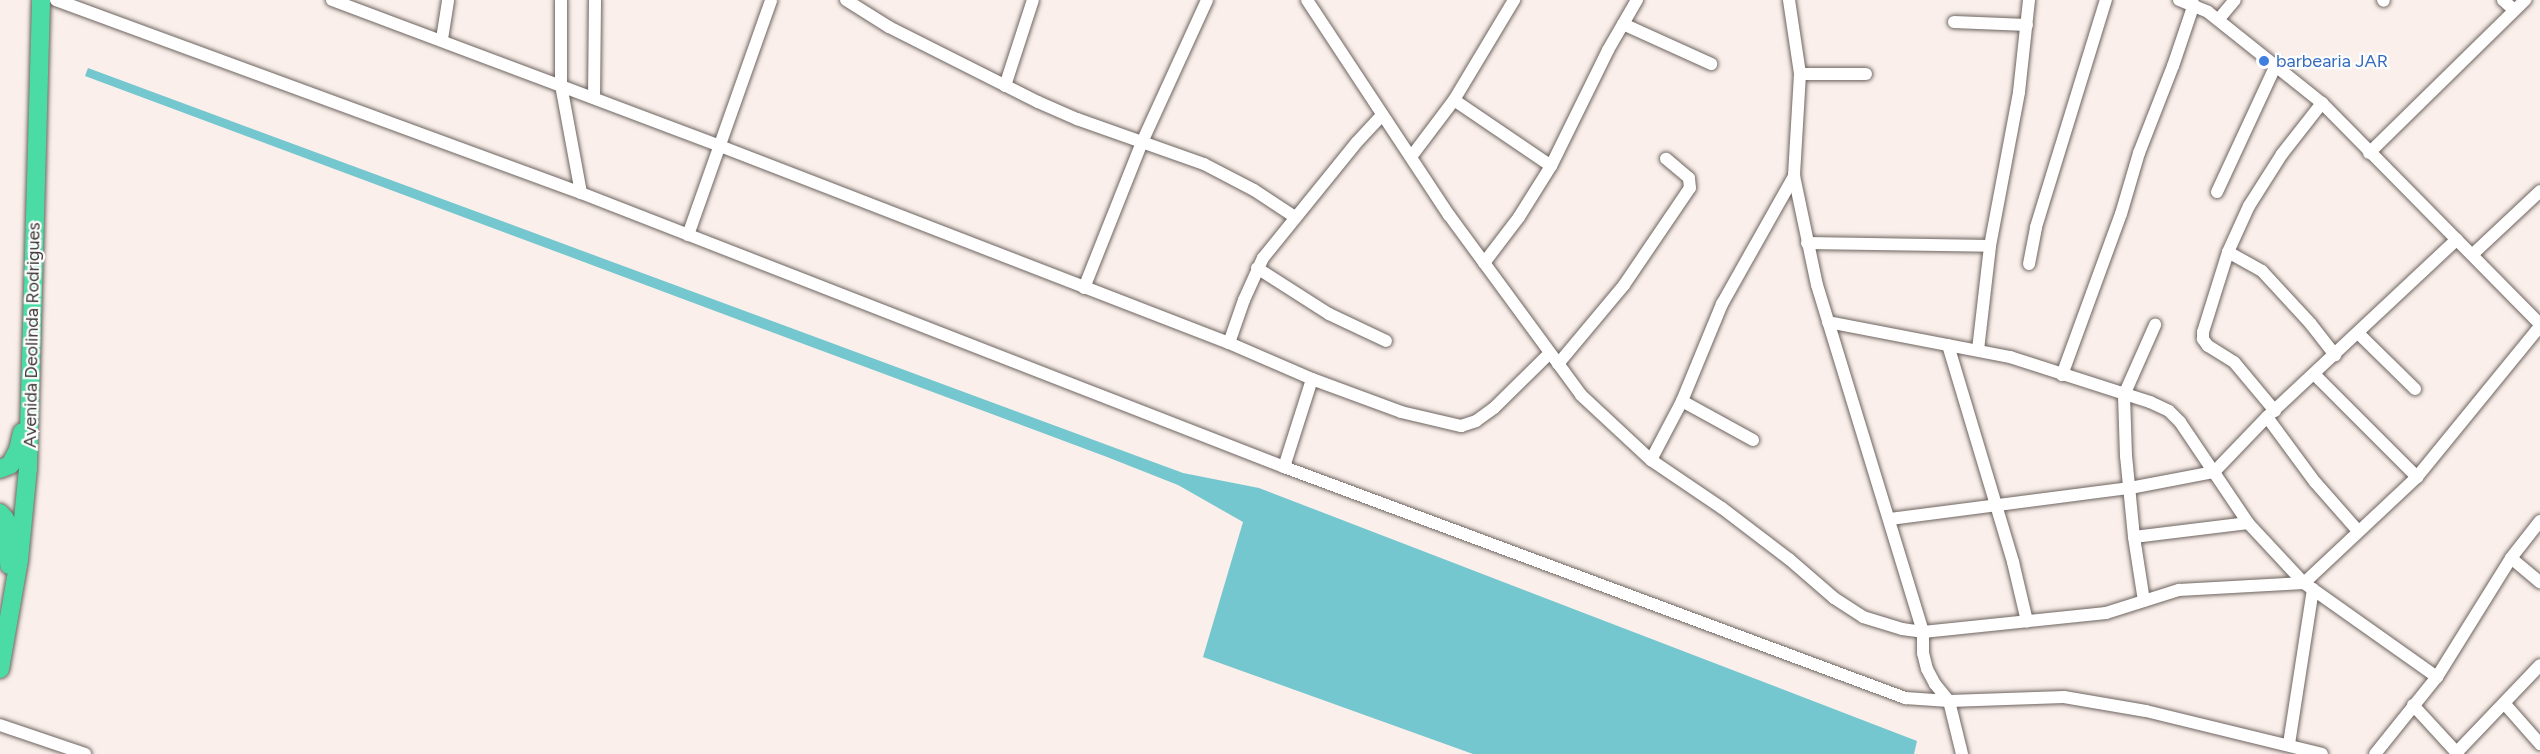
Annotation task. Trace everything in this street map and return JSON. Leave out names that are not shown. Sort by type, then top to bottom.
[{"type":"highway","name":"Avenida Deolinda Rodrigues","points":[[0,669],[19,560],[28,477],[41,0]]},
{"type":"highway","points":[[0,469],[10,465],[18,450],[29,388]]},
{"type":"highway","points":[[0,513],[5,519],[8,532],[11,606]]},
{"type":"street","points":[[56,0],[580,192],[1284,467],[1905,698],[1949,701],[2064,697],[2146,711],[2289,744],[2322,754]]},
{"type":"street","points":[[332,0],[442,39],[720,146],[1401,412],[1461,426],[1476,421],[1494,408],[1550,353]]},
{"type":"street","points":[[442,39],[448,0]]},
{"type":"street","points":[[561,0],[561,86],[580,192]]},
{"type":"street","points":[[594,98],[595,0]]},
{"type":"street","points":[[688,235],[771,0]]},
{"type":"street","points":[[846,0],[890,27],[1005,86],[1077,119],[1143,140],[1204,164],[1254,190],[1295,218]]},
{"type":"street","points":[[1005,86],[1033,0]]},
{"type":"street","points":[[1084,288],[1143,140],[1207,0]]},
{"type":"street","points":[[1307,0],[1382,115],[1484,263],[1581,394],[1650,460],[1722,508],[1789,559],[1834,598],[1863,617],[1902,629],[1923,632],[2106,613],[2179,590],[2308,586]]},
{"type":"street","points":[[1411,157],[1454,100],[1514,0]]},
{"type":"street","points":[[1484,263],[1519,217],[1551,166],[1636,0]]},
{"type":"street","points":[[1789,0],[1800,74],[1794,176],[1807,243],[1828,322],[1923,632],[1923,653],[1927,669],[1935,684],[1949,701],[1962,754]]},
{"type":"street","points":[[1978,350],[1990,246],[2019,92],[2029,0]]},
{"type":"street","points":[[2029,264],[2036,227],[2106,0]]},
{"type":"street","points":[[2179,0],[2194,4],[2218,20],[2322,103],[2473,254],[2540,325],[2417,477],[2358,531],[2308,586],[2289,744]]},
{"type":"street","points":[[2218,20],[2235,0]]},
{"type":"street","points":[[2503,0],[2514,10]]},
{"type":"street","points":[[2370,153],[2525,0]]},
{"type":"street","points":[[2062,375],[2121,214],[2139,153],[2194,4]]},
{"type":"street","points":[[1954,22],[2027,25]]},
{"type":"street","points":[[1623,24],[1711,64]]},
{"type":"street","points":[[2217,192],[2276,65]]},
{"type":"street","points":[[1800,74],[1866,74]]},
{"type":"street","points":[[1454,100],[1551,166]]},
{"type":"street","points":[[2322,103],[2282,154],[2249,206],[2228,252],[2203,339],[2234,362],[2315,482],[2358,531]]},
{"type":"street","points":[[1229,343],[1257,268],[1295,218],[1382,115]]},
{"type":"street","points":[[1557,364],[1624,285],[1690,188],[1689,178],[1666,159]]},
{"type":"street","points":[[1650,460],[1682,401],[1717,314],[1794,176]]},
{"type":"street","points":[[2473,254],[2540,191]]},
{"type":"street","points":[[1890,519],[2130,488],[2214,472],[2271,414],[2457,238]]},
{"type":"street","points":[[1807,243],[1990,246]]},
{"type":"street","points":[[2228,252],[2262,271],[2304,316],[2335,355]]},
{"type":"street","points":[[1257,268],[1329,314],[1386,341]]},
{"type":"street","points":[[1828,322],[1978,350],[2169,411],[2180,422],[2248,523],[2308,586],[2437,676]]},
{"type":"street","points":[[2144,601],[2134,537],[2126,456],[2124,395],[2155,325]]},
{"type":"street","points":[[2358,333],[2415,389]]},
{"type":"street","points":[[1948,345],[2013,562],[2027,621]]},
{"type":"street","points":[[2314,374],[2417,477]]},
{"type":"street","points":[[1284,467],[1312,379]]},
{"type":"street","points":[[1682,401],[1753,440]]},
{"type":"street","points":[[2375,754],[2437,676],[2511,558],[2540,521]]},
{"type":"street","points":[[2134,537],[2248,523]]},
{"type":"street","points":[[2511,558],[2540,582]]},
{"type":"street","points":[[2413,705],[2458,753],[2540,665]]},
{"type":"street","points":[[2504,703],[2540,744]]},
{"type":"street","points":[[0,725],[58,749],[85,754]]},
{"type":"water","points":[[88,68],[1183,473],[1259,488],[1917,741],[1914,754],[1473,754],[1203,657],[1243,522],[1178,485],[85,76]]},
{"type":"place","name":"barbearia JAR","points":[[2264,61]]}]
